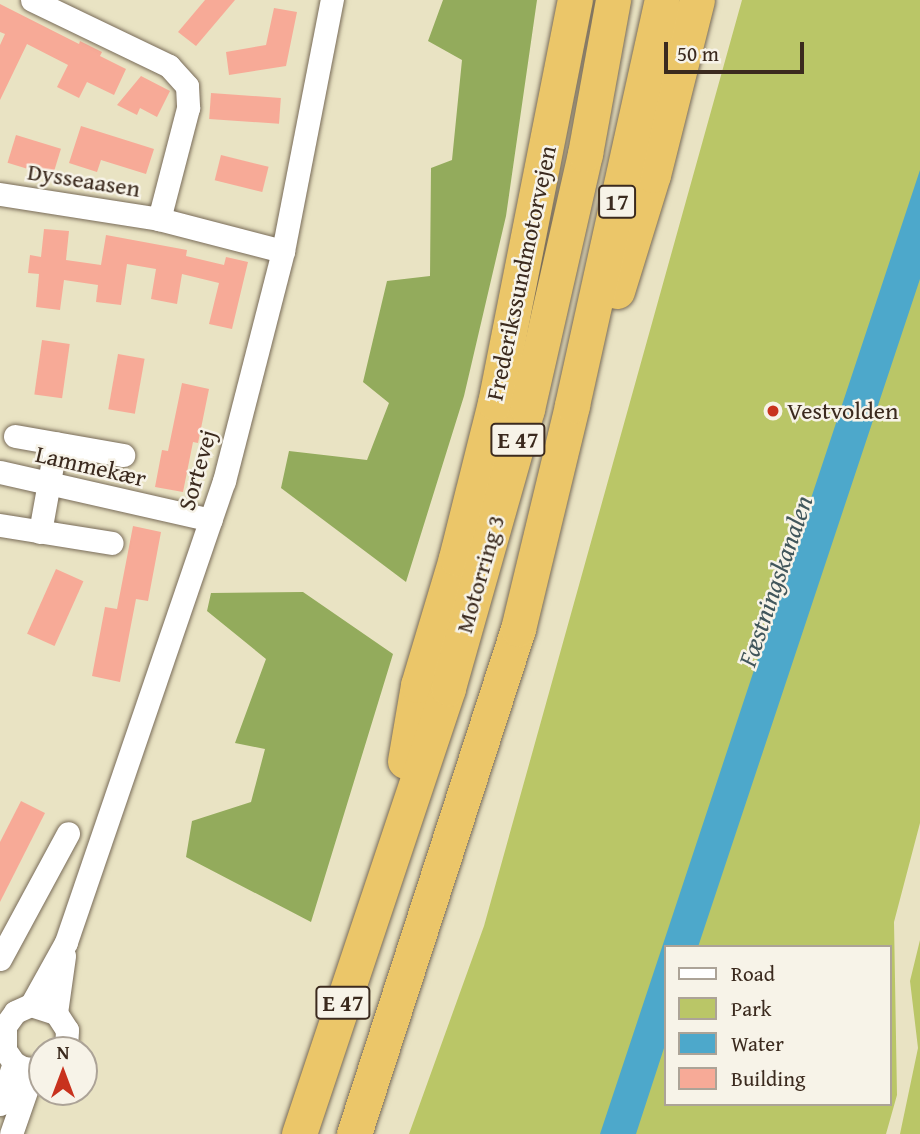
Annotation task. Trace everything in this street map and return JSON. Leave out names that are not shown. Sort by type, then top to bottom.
[{"type":"highway","name":"Frederikssundmotorvejen","points":[[387,872],[418,685],[456,558],[495,403],[575,0]]},
{"type":"highway","name":"Motorring 3","points":[[299,1134],[448,688],[527,409],[585,154],[613,0]]},
{"type":"highway","name":"17","points":[[572,405],[662,0]]},
{"type":"highway","name":"E 47","points":[[572,405],[625,272],[697,0]]},
{"type":"highway","name":"Motorring 3","points":[[354,1134],[518,629],[572,405]]},
{"type":"street","name":"Dysseaasen","points":[[32,0],[169,66],[187,86],[188,108],[159,219]]},
{"type":"street","name":"Sortevej","points":[[31,1005],[66,942],[224,481],[283,251],[331,0]]},
{"type":"street","name":"Dysseaasen","points":[[0,194],[159,219],[283,251]]},
{"type":"street","points":[[15,436],[123,455]]},
{"type":"street","points":[[40,532],[55,443]]},
{"type":"street","name":"Lammekær","points":[[0,472],[211,520]]},
{"type":"street","points":[[0,525],[111,543]]},
{"type":"street","points":[[0,959],[68,833]]},
{"type":"street","name":"Sortevej","points":[[57,1013],[66,942]]},
{"type":"street","points":[[28,1066],[1,1042],[5,1019],[31,1005],[57,1013],[67,1030],[67,1036]]},
{"type":"street","points":[[0,1104],[28,1070]]},
{"type":"street","points":[[11,1134],[28,1075]]},
{"type":"green space","points":[[443,0],[537,0],[506,216],[464,396],[406,582],[281,488],[289,451],[367,460],[389,403],[363,382],[387,281],[430,276],[431,168],[452,160],[462,60],[428,41]]},
{"type":"green space","name":"Vestvolden","points":[[742,0],[920,0],[920,823],[894,922],[897,1095],[886,1134],[409,1134],[484,926]]},
{"type":"green space","points":[[303,592],[393,654],[311,922],[186,857],[192,821],[251,802],[265,749],[235,743],[266,659],[207,611],[211,593]]},
{"type":"green space","points":[[920,940],[920,1134],[900,1134],[918,1048],[910,981]]},
{"type":"water","points":[[920,170],[920,279],[699,945],[664,945],[664,1048],[636,1134],[600,1134]]},
{"type":"building","points":[[205,0],[235,0],[196,46],[178,32]]},
{"type":"building","points":[[0,4],[79,44],[80,41],[102,52],[100,56],[126,69],[114,95],[87,82],[79,98],[57,87],[68,65],[27,44],[0,100],[0,45],[5,34],[0,32]]},
{"type":"building","points":[[274,8],[297,12],[286,66],[229,75],[226,52],[266,45]]},
{"type":"building","points":[[141,76],[170,91],[157,117],[140,108],[137,115],[117,105]]},
{"type":"building","points":[[211,93],[281,98],[279,124],[209,119]]},
{"type":"building","points":[[81,126],[154,149],[146,174],[101,160],[97,172],[69,163]]},
{"type":"building","points":[[16,135],[61,149],[52,176],[8,163]]},
{"type":"building","points":[[221,155],[269,167],[262,192],[215,180]]},
{"type":"building","points":[[44,229],[69,231],[66,260],[101,265],[106,235],[187,250],[186,256],[224,265],[226,257],[248,262],[232,329],[209,324],[219,283],[182,274],[177,304],[151,299],[156,269],[127,264],[121,305],[96,302],[98,285],[64,280],[60,310],[36,307],[39,274],[28,273],[30,255],[41,257]]},
{"type":"building","points":[[42,340],[70,344],[62,398],[34,394]]},
{"type":"building","points":[[118,354],[145,359],[135,414],[108,409]]},
{"type":"building","points":[[182,383],[209,389],[198,443],[193,442],[183,492],[155,487],[162,450],[168,451]]},
{"type":"building","points":[[133,526],[161,532],[148,601],[136,599],[120,682],[92,676],[105,607],[117,609]]},
{"type":"building","points":[[56,569],[83,581],[55,646],[27,634]]},
{"type":"building","points":[[21,801],[45,813],[0,902],[0,842]]},
{"type":"place","name":"Vestvolden","points":[[773,411]]},
{"type":"water label","name":"Fæstningskanalen","points":[[775,581]]}]
